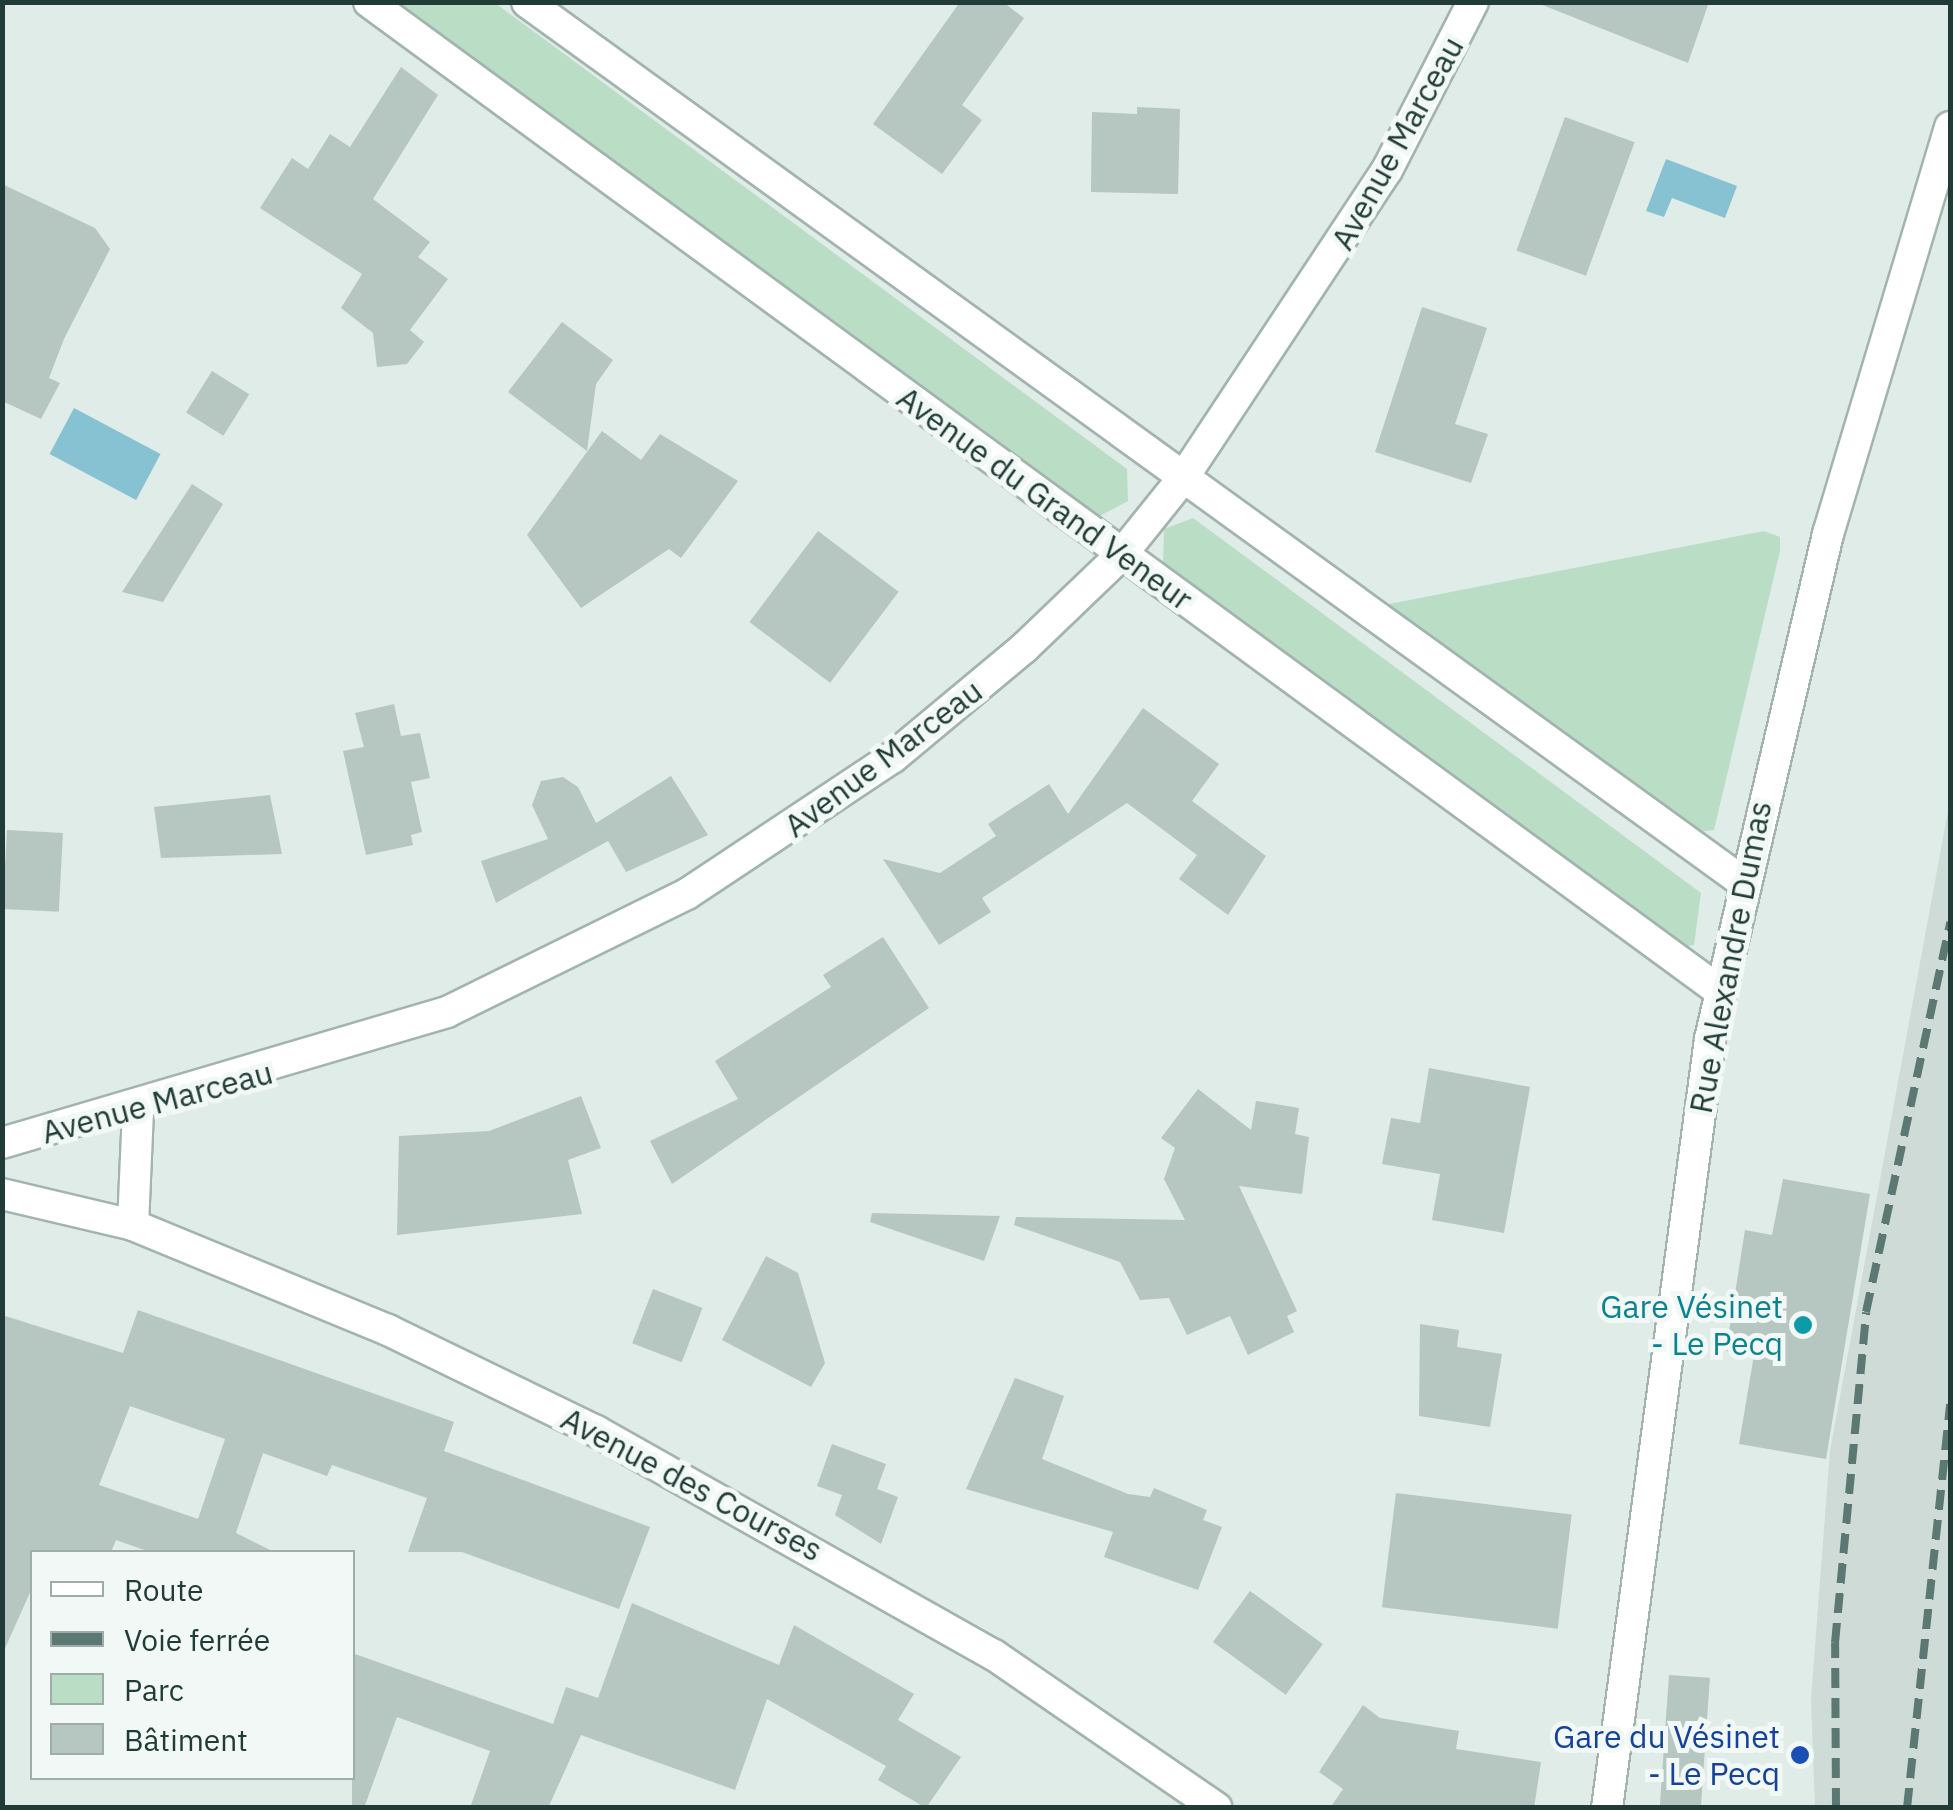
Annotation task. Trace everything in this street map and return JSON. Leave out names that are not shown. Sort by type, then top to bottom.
[{"type":"street","name":"Avenue du Grand Veneur","points":[[369,2],[1721,992]]},
{"type":"street","points":[[526,2],[1746,884]]},
{"type":"street","name":"Avenue Marceau","points":[[2,1144],[138,1110],[447,1012],[687,894],[892,758],[1122,554],[1183,478],[1378,186],[1473,2]]},
{"type":"street","name":"Rue Alexandre Dumas","points":[[1606,1808],[1721,992],[1828,534],[1950,127]]},
{"type":"street","points":[[133,1225],[138,1110]]},
{"type":"street","name":"Avenue des Courses","points":[[2,1194],[133,1225],[388,1330],[631,1449],[994,1655],[1216,1808]]},
{"type":"shaded area","points":[[1950,800],[1950,1807],[1815,1807],[1811,1699],[1830,1451]]},
{"type":"green space","points":[[399,3],[495,3],[1127,469],[1128,501],[1098,517]]},
{"type":"green space","points":[[1193,518],[1701,893],[1694,945],[1681,947],[1163,565],[1164,529]]},
{"type":"green space","points":[[1764,531],[1780,537],[1780,551],[1714,830],[1697,832],[1379,606]]},
{"type":"water","points":[[1666,159],[1737,186],[1725,218],[1672,198],[1664,217],[1646,211]]},
{"type":"water","points":[[74,408],[161,454],[136,500],[50,454]]},
{"type":"building","points":[[960,2],[1003,2],[1024,18],[962,105],[982,120],[942,174],[873,124]]},
{"type":"building","points":[[1535,2],[1709,2],[1688,63]]},
{"type":"building","points":[[401,67],[438,95],[373,199],[430,242],[418,257],[448,279],[410,330],[424,342],[407,364],[377,367],[373,333],[341,308],[362,274],[260,208],[292,158],[308,169],[330,134],[350,147]]},
{"type":"building","points":[[1137,107],[1180,109],[1178,194],[1091,192],[1092,112],[1137,114]]},
{"type":"building","points":[[1565,117],[1635,142],[1586,276],[1516,250]]},
{"type":"building","points":[[2,184],[95,228],[110,249],[64,339],[49,378],[60,383],[41,419],[2,401]]},
{"type":"building","points":[[1422,307],[1487,328],[1455,424],[1488,434],[1471,483],[1375,452]]},
{"type":"building","points":[[562,322],[613,360],[596,384],[587,451],[508,392]]},
{"type":"building","points":[[212,371],[249,394],[223,436],[186,413]]},
{"type":"building","points":[[602,431],[641,460],[660,434],[738,481],[681,558],[669,549],[581,608],[527,535]]},
{"type":"building","points":[[192,484],[223,504],[163,602],[122,592]]},
{"type":"building","points":[[818,531],[899,592],[830,683],[749,622]]},
{"type":"building","points":[[394,704],[401,736],[420,733],[430,778],[411,782],[422,832],[411,835],[413,845],[366,855],[343,751],[364,747],[355,713]]},
{"type":"building","points":[[1143,708],[1219,764],[1192,801],[1266,856],[1228,915],[1179,879],[1197,855],[1127,803],[982,898],[991,912],[939,945],[883,859],[940,873],[996,836],[988,824],[1049,784],[1068,814]]},
{"type":"building","points":[[671,776],[708,835],[626,872],[608,841],[496,903],[481,861],[548,839],[532,805],[541,781],[563,777],[578,787],[596,823]]},
{"type":"building","points":[[270,795],[282,854],[161,858],[154,807]]},
{"type":"building","points":[[7,830],[63,833],[59,912],[3,909]]},
{"type":"building","points":[[883,937],[929,1008],[672,1184],[650,1141],[738,1099],[715,1061],[831,987],[823,975]]},
{"type":"building","points":[[1429,1068],[1530,1087],[1504,1233],[1432,1220],[1440,1174],[1382,1164],[1391,1118],[1420,1123]]},
{"type":"building","points":[[1198,1089],[1251,1130],[1256,1101],[1299,1108],[1295,1134],[1309,1137],[1302,1194],[1239,1186],[1297,1311],[1287,1316],[1294,1332],[1248,1355],[1230,1316],[1187,1335],[1169,1298],[1140,1300],[1120,1262],[1014,1225],[1016,1217],[1185,1220],[1164,1179],[1175,1148],[1161,1138]]},
{"type":"building","points":[[581,1096],[601,1148],[568,1160],[582,1214],[397,1235],[399,1136],[489,1131]]},
{"type":"building","name":"Gare Vésinet - Le Pecq","points":[[1783,1179],[1870,1194],[1826,1459],[1739,1444],[1754,1355],[1726,1351],[1745,1230],[1772,1235]]},
{"type":"building","points":[[872,1213],[1000,1216],[984,1261],[870,1222]]},
{"type":"building","points":[[766,1256],[798,1273],[825,1363],[811,1387],[722,1340]]},
{"type":"building","points":[[653,1289],[702,1308],[682,1362],[632,1343]]},
{"type":"building","points":[[138,1310],[454,1422],[444,1451],[650,1527],[619,1609],[462,1552],[408,1552],[427,1498],[332,1465],[327,1476],[263,1453],[236,1533],[270,1550],[144,1550],[116,1540],[112,1550],[30,1550],[30,1592],[2,1655],[2,1315],[123,1353]],"holes":[[[130,1406],[225,1439],[198,1519],[99,1485]]]},
{"type":"building","points":[[1420,1324],[1459,1330],[1457,1347],[1502,1354],[1490,1427],[1419,1416]]},
{"type":"building","points":[[1015,1378],[1064,1396],[1042,1459],[1128,1494],[1150,1497],[1154,1488],[1207,1510],[1203,1520],[1222,1527],[1198,1590],[1104,1557],[1113,1532],[966,1489]]},
{"type":"building","points":[[832,1444],[886,1464],[877,1489],[898,1497],[881,1544],[835,1515],[842,1495],[817,1486]]},
{"type":"building","points":[[1396,1493],[1572,1515],[1558,1629],[1382,1607]]},
{"type":"building","points":[[1250,1591],[1323,1644],[1286,1695],[1213,1642]]},
{"type":"building","points":[[632,1603],[779,1665],[794,1625],[914,1694],[898,1720],[961,1757],[926,1808],[878,1780],[886,1766],[767,1699],[735,1790],[581,1735],[548,1808],[470,1808],[490,1751],[397,1717],[364,1808],[352,1808],[355,1654],[553,1724],[566,1687],[598,1698]]},
{"type":"building","points":[[1669,1675],[1710,1678],[1701,1808],[1660,1808]]},
{"type":"building","points":[[1363,1705],[1380,1718],[1459,1731],[1456,1749],[1541,1762],[1534,1808],[1330,1808],[1343,1789],[1319,1772]]},
{"type":"railway","points":[[1836,1808],[1835,1643],[1866,1312],[1950,922]]},
{"type":"railway","points":[[1907,1808],[1950,1404]]},
{"type":"place","name":"Gare Vésinet - Le Pecq","points":[[1803,1325]]},
{"type":"place","name":"Gare du Vésinet - Le Pecq","points":[[1800,1755]]}]
